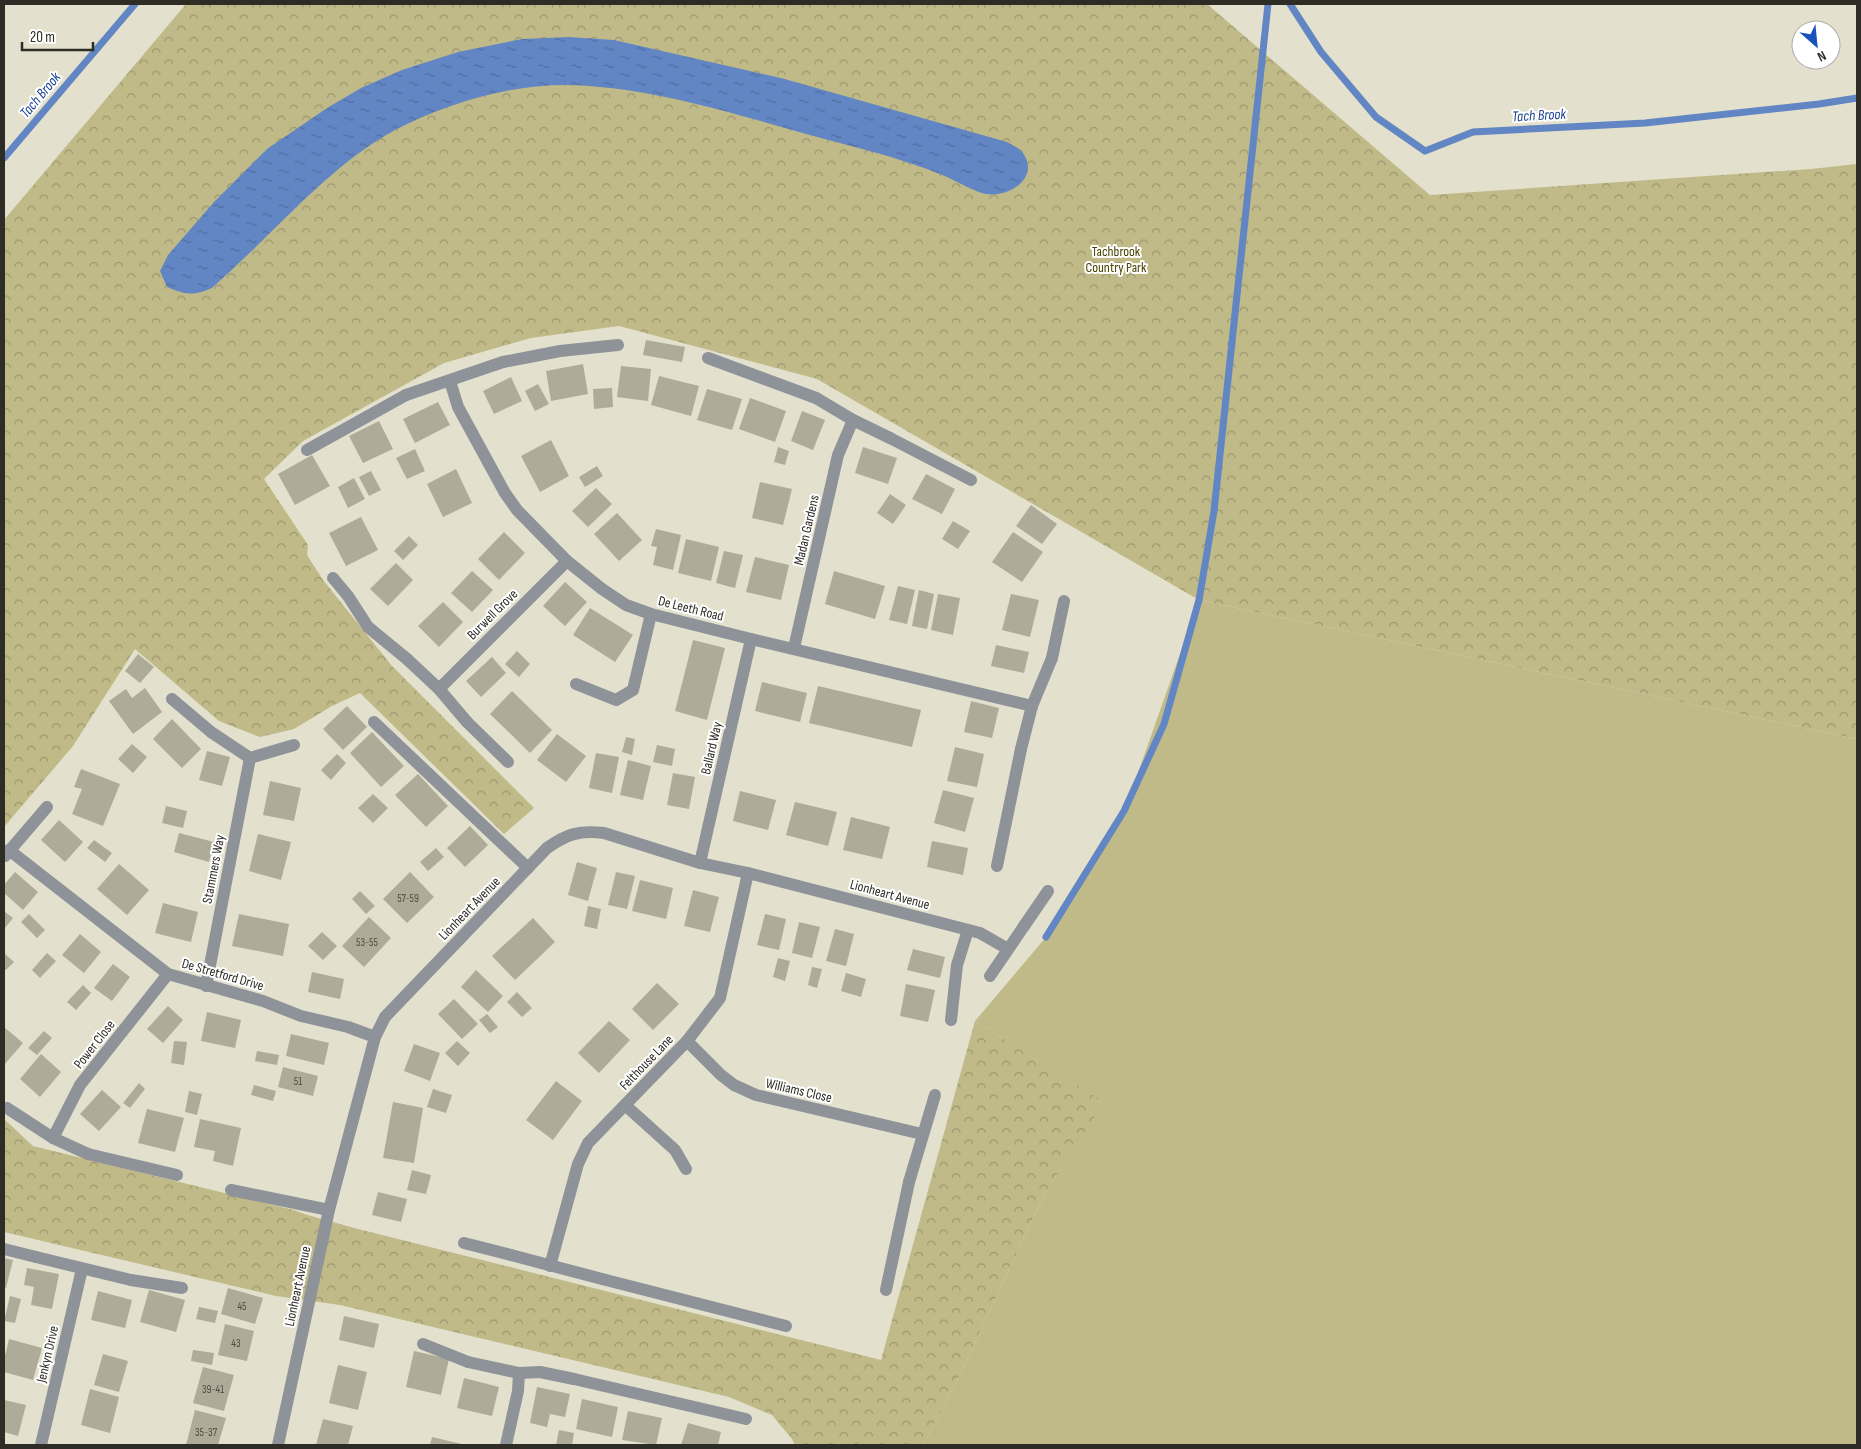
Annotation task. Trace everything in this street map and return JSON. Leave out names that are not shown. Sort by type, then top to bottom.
[{"type":"street","points":[[307,450],[406,395],[450,382],[503,362],[560,350],[618,345]]},
{"type":"street","points":[[708,358],[816,398],[853,420],[971,480]]},
{"type":"street","name":"De Leeth Road","points":[[450,382],[458,407],[505,493],[518,510],[567,561],[602,590],[626,605],[651,614],[751,639],[1032,706]]},
{"type":"street","name":"Madan Gardens","points":[[794,648],[838,455],[853,420]]},
{"type":"street","name":"Burwell Grove","points":[[439,689],[567,561]]},
{"type":"street","points":[[333,578],[348,596],[368,627],[407,659],[439,689],[467,722],[508,762]]},
{"type":"street","points":[[997,866],[1021,749],[1032,706],[1052,658],[1064,601]]},
{"type":"street","points":[[576,684],[616,700],[633,690],[651,614]]},
{"type":"street","name":"Ballard Way","points":[[700,863],[751,639]]},
{"type":"street","points":[[172,699],[211,732],[250,758],[294,745]]},
{"type":"street","points":[[374,722],[528,868]]},
{"type":"street","name":"Stammers Way","points":[[206,986],[250,758]]},
{"type":"street","name":"De Stretford Drive","points":[[48,807],[6,854],[168,974],[263,1001],[301,1016],[348,1027],[375,1037]]},
{"type":"street","name":"Lionheart Avenue","points":[[278,1445],[329,1210],[375,1037],[385,1017],[547,848],[572,834],[604,833],[700,863],[748,872],[980,933],[1008,949]]},
{"type":"street","name":"Felthouse Lane","points":[[550,1266],[578,1164],[588,1143],[687,1041],[720,998],[748,872]]},
{"type":"street","points":[[990,976],[1048,891]]},
{"type":"street","points":[[951,1020],[958,965],[968,930]]},
{"type":"street","name":"Power Close","points":[[53,1138],[80,1085],[168,974]]},
{"type":"street","name":"Williams Close","points":[[687,1041],[721,1075],[734,1085],[756,1095],[922,1134]]},
{"type":"street","points":[[886,1290],[909,1182],[934,1095]]},
{"type":"street","points":[[625,1105],[675,1150],[686,1169]]},
{"type":"street","points":[[6,1106],[53,1138],[88,1154],[176,1175]]},
{"type":"street","points":[[231,1190],[329,1210]]},
{"type":"street","points":[[464,1242],[602,1280],[786,1326]]},
{"type":"street","points":[[4,1249],[131,1280],[182,1288]]},
{"type":"street","name":"Jenkyn Drive","points":[[41,1445],[82,1269]]},
{"type":"street","points":[[423,1344],[468,1362],[520,1373],[540,1372],[746,1419]]},
{"type":"street","points":[[506,1445],[520,1373]]},
{"type":"green space","name":"Tachbrook Country Park","points":[[186,4],[1207,4],[1430,195],[1811,169],[1857,164],[1857,739],[1199,600],[817,379],[619,326],[531,338],[444,363],[303,441],[264,479],[308,545],[307,555],[323,580],[392,666],[534,808],[504,834],[360,693],[332,706],[294,729],[260,737],[219,721],[135,649],[73,746],[4,827],[4,220]]},
{"type":"green space","points":[[1199,600],[1857,739],[1857,1445],[923,1445],[957,1381],[1045,1193],[1103,1102],[975,1021],[1046,937],[1127,804]]},
{"type":"green space","points":[[975,1021],[1104,1102],[1045,1193],[957,1381],[923,1445],[795,1445],[772,1415],[729,1397],[340,1305],[276,1296],[4,1232],[4,1119],[33,1146],[294,1210],[358,1229],[881,1360]]},
{"type":"water","points":[[569,37],[614,40],[781,78],[1007,142],[1023,153],[1028,170],[1025,178],[1013,189],[1004,193],[986,194],[947,177],[890,157],[680,100],[593,86],[564,85],[521,88],[456,104],[395,130],[362,151],[331,175],[212,288],[190,294],[167,287],[160,271],[168,255],[214,202],[267,149],[327,108],[361,88],[402,70],[458,52],[522,39]]},
{"type":"building","points":[[646,340],[685,347],[682,362],[643,355]]},
{"type":"building","points":[[583,364],[588,394],[551,401],[546,371]]},
{"type":"building","points":[[621,366],[651,369],[648,401],[617,397]]},
{"type":"building","points":[[659,376],[699,386],[691,416],[651,405]]},
{"type":"building","points":[[511,377],[522,401],[494,414],[483,391]]},
{"type":"building","points":[[538,384],[549,404],[535,411],[525,391]]},
{"type":"building","points":[[612,388],[613,407],[594,409],[593,389]]},
{"type":"building","points":[[707,389],[742,399],[732,430],[697,420]]},
{"type":"building","points":[[750,398],[786,411],[775,442],[739,429]]},
{"type":"building","points":[[438,402],[450,425],[415,443],[403,419]]},
{"type":"building","points":[[802,411],[825,420],[813,450],[791,441]]},
{"type":"building","points":[[379,421],[393,449],[363,463],[349,436]]},
{"type":"building","points":[[551,440],[569,476],[540,492],[521,456]]},
{"type":"building","points":[[778,447],[789,451],[785,465],[774,462]]},
{"type":"building","points":[[863,447],[897,458],[888,484],[855,473]]},
{"type":"building","points":[[415,449],[425,471],[407,479],[396,458]]},
{"type":"building","points":[[312,455],[330,486],[295,505],[278,474]]},
{"type":"building","points":[[597,466],[603,476],[585,487],[579,477]]},
{"type":"building","points":[[456,469],[472,503],[443,517],[427,484]]},
{"type":"building","points":[[371,471],[381,490],[369,496],[359,477]]},
{"type":"building","points":[[926,474],[955,489],[942,514],[912,499]]},
{"type":"building","points":[[354,478],[365,499],[348,508],[338,487]]},
{"type":"building","points":[[760,482],[792,489],[783,525],[752,518]]},
{"type":"building","points":[[596,488],[612,504],[588,527],[572,511]]},
{"type":"building","points":[[890,494],[906,505],[893,524],[877,513]]},
{"type":"building","points":[[1031,505],[1057,524],[1042,544],[1016,526]]},
{"type":"building","points":[[617,513],[642,540],[619,561],[594,534]]},
{"type":"building","points":[[361,517],[378,550],[346,566],[329,533]]},
{"type":"building","points":[[953,521],[970,531],[958,549],[942,539]]},
{"type":"building","points":[[656,529],[681,535],[673,570],[653,565],[657,547],[651,546]]},
{"type":"building","points":[[504,532],[525,553],[499,580],[478,559]]},
{"type":"building","points":[[1013,532],[1043,552],[1022,582],[992,562]]},
{"type":"building","points":[[409,536],[418,545],[403,560],[394,551]]},
{"type":"building","points":[[686,539],[719,547],[711,581],[678,573]]},
{"type":"building","points":[[724,551],[743,555],[735,588],[716,583]]},
{"type":"building","points":[[755,557],[789,565],[781,600],[746,592]]},
{"type":"building","points":[[396,563],[413,580],[388,606],[370,589]]},
{"type":"building","points":[[472,571],[493,590],[472,612],[451,593]]},
{"type":"building","points":[[834,571],[885,586],[875,619],[825,604]]},
{"type":"building","points":[[565,582],[587,602],[565,626],[543,606]]},
{"type":"building","points":[[898,586],[915,590],[907,624],[889,620]]},
{"type":"building","points":[[919,590],[934,594],[927,629],[912,626]]},
{"type":"building","points":[[938,594],[960,598],[953,635],[931,630]]},
{"type":"building","points":[[1011,594],[1039,600],[1030,637],[1002,630]]},
{"type":"building","points":[[443,602],[463,622],[439,647],[418,626]]},
{"type":"building","points":[[590,608],[633,635],[615,662],[573,635]]},
{"type":"building","points":[[693,640],[725,648],[707,720],[675,711]]},
{"type":"building","points":[[996,645],[1029,652],[1024,673],[991,666]]},
{"type":"building","points":[[517,651],[530,664],[519,677],[505,664]]},
{"type":"building","points":[[138,654],[154,667],[140,683],[125,671]]},
{"type":"building","points":[[492,657],[506,673],[481,697],[466,681]]},
{"type":"building","points":[[762,682],[807,693],[800,722],[755,711]]},
{"type":"building","points":[[818,686],[921,710],[912,747],[809,723]]},
{"type":"building","points":[[145,688],[162,712],[133,734],[109,701],[126,689],[132,698]]},
{"type":"building","points":[[512,691],[552,730],[530,753],[490,714]]},
{"type":"building","points":[[971,701],[999,708],[992,738],[964,732]]},
{"type":"building","points":[[347,706],[367,727],[343,750],[323,729]]},
{"type":"building","points":[[172,719],[201,749],[182,768],[153,739]]},
{"type":"building","points":[[372,732],[404,766],[381,787],[350,753]]},
{"type":"building","points":[[557,734],[586,756],[566,782],[537,760]]},
{"type":"building","points":[[626,737],[635,739],[632,755],[622,752]]},
{"type":"building","points":[[132,744],[147,757],[133,773],[118,759]]},
{"type":"building","points":[[657,745],[675,749],[672,766],[653,762]]},
{"type":"building","points":[[955,747],[984,754],[977,787],[947,781]]},
{"type":"building","points":[[207,751],[230,757],[222,786],[199,780]]},
{"type":"building","points":[[596,753],[619,757],[612,793],[589,788]]},
{"type":"building","points":[[337,754],[346,763],[331,780],[321,770]]},
{"type":"building","points":[[628,760],[651,766],[643,800],[620,795]]},
{"type":"building","points":[[81,769],[120,784],[103,826],[72,814],[82,789],[74,787]]},
{"type":"building","points":[[673,773],[695,777],[689,809],[667,805]]},
{"type":"building","points":[[418,774],[448,806],[426,827],[395,795]]},
{"type":"building","points":[[270,781],[301,788],[294,821],[263,815]]},
{"type":"building","points":[[943,790],[974,798],[965,832],[934,823]]},
{"type":"building","points":[[740,791],[776,800],[768,830],[733,821]]},
{"type":"building","points":[[373,794],[388,808],[373,823],[358,808]]},
{"type":"building","points":[[795,802],[837,812],[828,846],[786,835]]},
{"type":"building","points":[[166,806],[187,811],[183,828],[162,823]]},
{"type":"building","points":[[851,817],[890,827],[882,859],[843,850]]},
{"type":"building","points":[[59,820],[83,842],[65,862],[41,840]]},
{"type":"building","points":[[470,826],[488,845],[465,867],[447,848]]},
{"type":"building","points":[[179,833],[214,842],[209,862],[174,852]]},
{"type":"building","points":[[258,834],[291,842],[281,880],[249,871]]},
{"type":"building","points":[[94,840],[112,853],[105,862],[87,848]]},
{"type":"building","points":[[932,841],[968,848],[963,875],[927,867]]},
{"type":"building","points":[[436,848],[444,857],[428,871],[420,862]]},
{"type":"building","points":[[577,862],[597,868],[588,901],[568,895]]},
{"type":"building","points":[[119,864],[149,890],[127,915],[97,889]]},
{"type":"building","points":[[15,872],[38,892],[23,910],[4,893],[4,885]]},
{"type":"building","points":[[410,872],[434,897],[407,923],[383,899]]},
{"type":"building","points":[[616,872],[635,876],[627,909],[608,905]]},
{"type":"building","points":[[640,880],[673,888],[666,919],[632,911]]},
{"type":"building","points":[[693,890],[719,897],[710,932],[684,926]]},
{"type":"building","points":[[360,891],[375,906],[366,914],[352,899]]},
{"type":"building","points":[[163,903],[198,912],[191,942],[155,933]]},
{"type":"building","points":[[588,906],[601,909],[597,929],[584,926]]},
{"type":"building","points":[[4,911],[13,918],[4,929]]},
{"type":"building","points":[[29,914],[45,930],[37,938],[21,922]]},
{"type":"building","points":[[239,914],[289,924],[283,956],[232,946]]},
{"type":"building","points":[[765,914],[786,919],[779,950],[757,945]]},
{"type":"building","points":[[369,917],[391,938],[364,967],[342,946]]},
{"type":"building","points":[[533,918],[555,942],[515,980],[492,956]]},
{"type":"building","points":[[799,922],[820,927],[812,958],[792,953]]},
{"type":"building","points":[[835,929],[854,934],[846,966],[826,961]]},
{"type":"building","points":[[322,932],[337,946],[323,960],[308,946]]},
{"type":"building","points":[[80,934],[101,952],[84,973],[62,955]]},
{"type":"building","points":[[913,949],[945,957],[940,978],[907,970]]},
{"type":"building","points":[[4,953],[14,962],[6,970],[4,969]]},
{"type":"building","points":[[47,953],[56,961],[40,978],[32,970]]},
{"type":"building","points":[[778,958],[790,961],[785,981],[773,977]]},
{"type":"building","points":[[113,964],[130,977],[112,1001],[94,988]]},
{"type":"building","points":[[812,967],[822,969],[817,988],[808,985]]},
{"type":"building","points":[[476,970],[503,996],[488,1012],[461,987]]},
{"type":"building","points":[[312,972],[344,979],[340,999],[308,992]]},
{"type":"building","points":[[846,973],[866,979],[861,997],[841,991]]},
{"type":"building","points":[[657,983],[679,1004],[653,1030],[632,1009]]},
{"type":"building","points":[[906,984],[935,990],[928,1022],[900,1016]]},
{"type":"building","points":[[83,985],[91,993],[76,1010],[67,1002]]},
{"type":"building","points":[[517,992],[532,1008],[522,1017],[507,1002]]},
{"type":"building","points":[[454,999],[478,1024],[462,1039],[438,1014]]},
{"type":"building","points":[[168,1006],[183,1020],[163,1043],[147,1029]]},
{"type":"building","points":[[207,1012],[241,1020],[235,1048],[201,1041]]},
{"type":"building","points":[[487,1014],[498,1027],[490,1033],[479,1020]]},
{"type":"building","points":[[609,1021],[630,1040],[599,1073],[578,1053]]},
{"type":"building","points":[[4,1027],[23,1043],[4,1065]]},
{"type":"building","points":[[44,1031],[52,1038],[37,1055],[28,1048]]},
{"type":"building","points":[[291,1034],[329,1043],[324,1065],[286,1056]]},
{"type":"building","points":[[174,1041],[187,1042],[184,1065],[171,1063]]},
{"type":"building","points":[[457,1041],[470,1053],[458,1066],[445,1053]]},
{"type":"building","points":[[414,1044],[440,1053],[430,1081],[404,1071]]},
{"type":"building","points":[[257,1051],[279,1055],[277,1065],[255,1061]]},
{"type":"building","points":[[41,1054],[61,1072],[40,1097],[20,1079]]},
{"type":"building","points":[[283,1067],[318,1076],[313,1096],[278,1087]]},
{"type":"building","points":[[556,1081],[582,1101],[553,1140],[526,1120]]},
{"type":"building","points":[[139,1083],[145,1089],[130,1108],[123,1103]]},
{"type":"building","points":[[254,1085],[276,1091],[273,1101],[251,1095]]},
{"type":"building","points":[[433,1089],[452,1095],[446,1113],[427,1107]]},
{"type":"building","points":[[102,1090],[121,1107],[99,1131],[80,1114]]},
{"type":"building","points":[[189,1091],[202,1094],[197,1115],[185,1112]]},
{"type":"building","points":[[393,1102],[423,1108],[414,1163],[383,1158]]},
{"type":"building","points":[[147,1109],[184,1118],[175,1152],[138,1143]]},
{"type":"building","points":[[200,1119],[241,1128],[233,1166],[213,1161],[215,1151],[194,1147]]},
{"type":"building","points":[[412,1170],[431,1175],[426,1194],[407,1190]]},
{"type":"building","points":[[378,1192],[407,1199],[401,1222],[372,1215]]},
{"type":"building","points":[[4,1258],[13,1260],[6,1288],[4,1287]]},
{"type":"building","points":[[27,1268],[59,1274],[52,1309],[31,1305],[34,1287],[24,1285]]},
{"type":"building","points":[[228,1288],[263,1298],[255,1324],[221,1314]]},
{"type":"building","points":[[149,1290],[185,1300],[176,1332],[140,1322]]},
{"type":"building","points":[[98,1291],[132,1300],[125,1328],[91,1320]]},
{"type":"building","points":[[10,1296],[21,1299],[15,1323],[4,1321]]},
{"type":"building","points":[[199,1307],[218,1311],[215,1323],[196,1319]]},
{"type":"building","points":[[344,1316],[379,1324],[374,1348],[339,1340]]},
{"type":"building","points":[[225,1324],[254,1331],[247,1361],[218,1355]]},
{"type":"building","points":[[9,1339],[42,1348],[33,1380],[4,1372],[4,1360]]},
{"type":"building","points":[[193,1350],[214,1353],[212,1365],[191,1361]]},
{"type":"building","points":[[414,1351],[449,1359],[441,1395],[406,1387]]},
{"type":"building","points":[[103,1354],[128,1361],[119,1392],[94,1385]]},
{"type":"building","points":[[338,1365],[367,1372],[358,1410],[329,1403]]},
{"type":"building","points":[[203,1367],[234,1375],[224,1411],[193,1403]]},
{"type":"building","points":[[464,1378],[499,1387],[492,1416],[457,1408]]},
{"type":"building","points":[[537,1387],[570,1394],[565,1417],[550,1414],[547,1427],[530,1423]]},
{"type":"building","points":[[90,1389],[119,1397],[110,1433],[81,1425]]},
{"type":"building","points":[[582,1399],[618,1407],[612,1437],[576,1429]]},
{"type":"building","points":[[4,1400],[26,1405],[18,1436],[4,1432]]},
{"type":"building","points":[[195,1410],[226,1418],[218,1445],[186,1445]]},
{"type":"building","points":[[628,1411],[662,1418],[656,1445],[622,1440]]},
{"type":"building","points":[[323,1419],[353,1426],[348,1445],[316,1445]]},
{"type":"building","points":[[688,1423],[721,1432],[718,1445],[681,1445]]},
{"type":"building","points":[[559,1430],[574,1433],[572,1445],[556,1445]]},
{"type":"building","points":[[432,1437],[466,1445],[430,1445]]},
{"type":"waterway","name":"Tach Brook","points":[[4,158],[135,4]]},
{"type":"waterway","points":[[1046,937],[1124,811],[1164,724],[1199,600],[1214,511],[1268,4]]},
{"type":"waterway","name":"Tach Brook","points":[[1290,4],[1321,52],[1376,117],[1425,151],[1473,132],[1645,123],[1819,104],[1857,98]]}]
